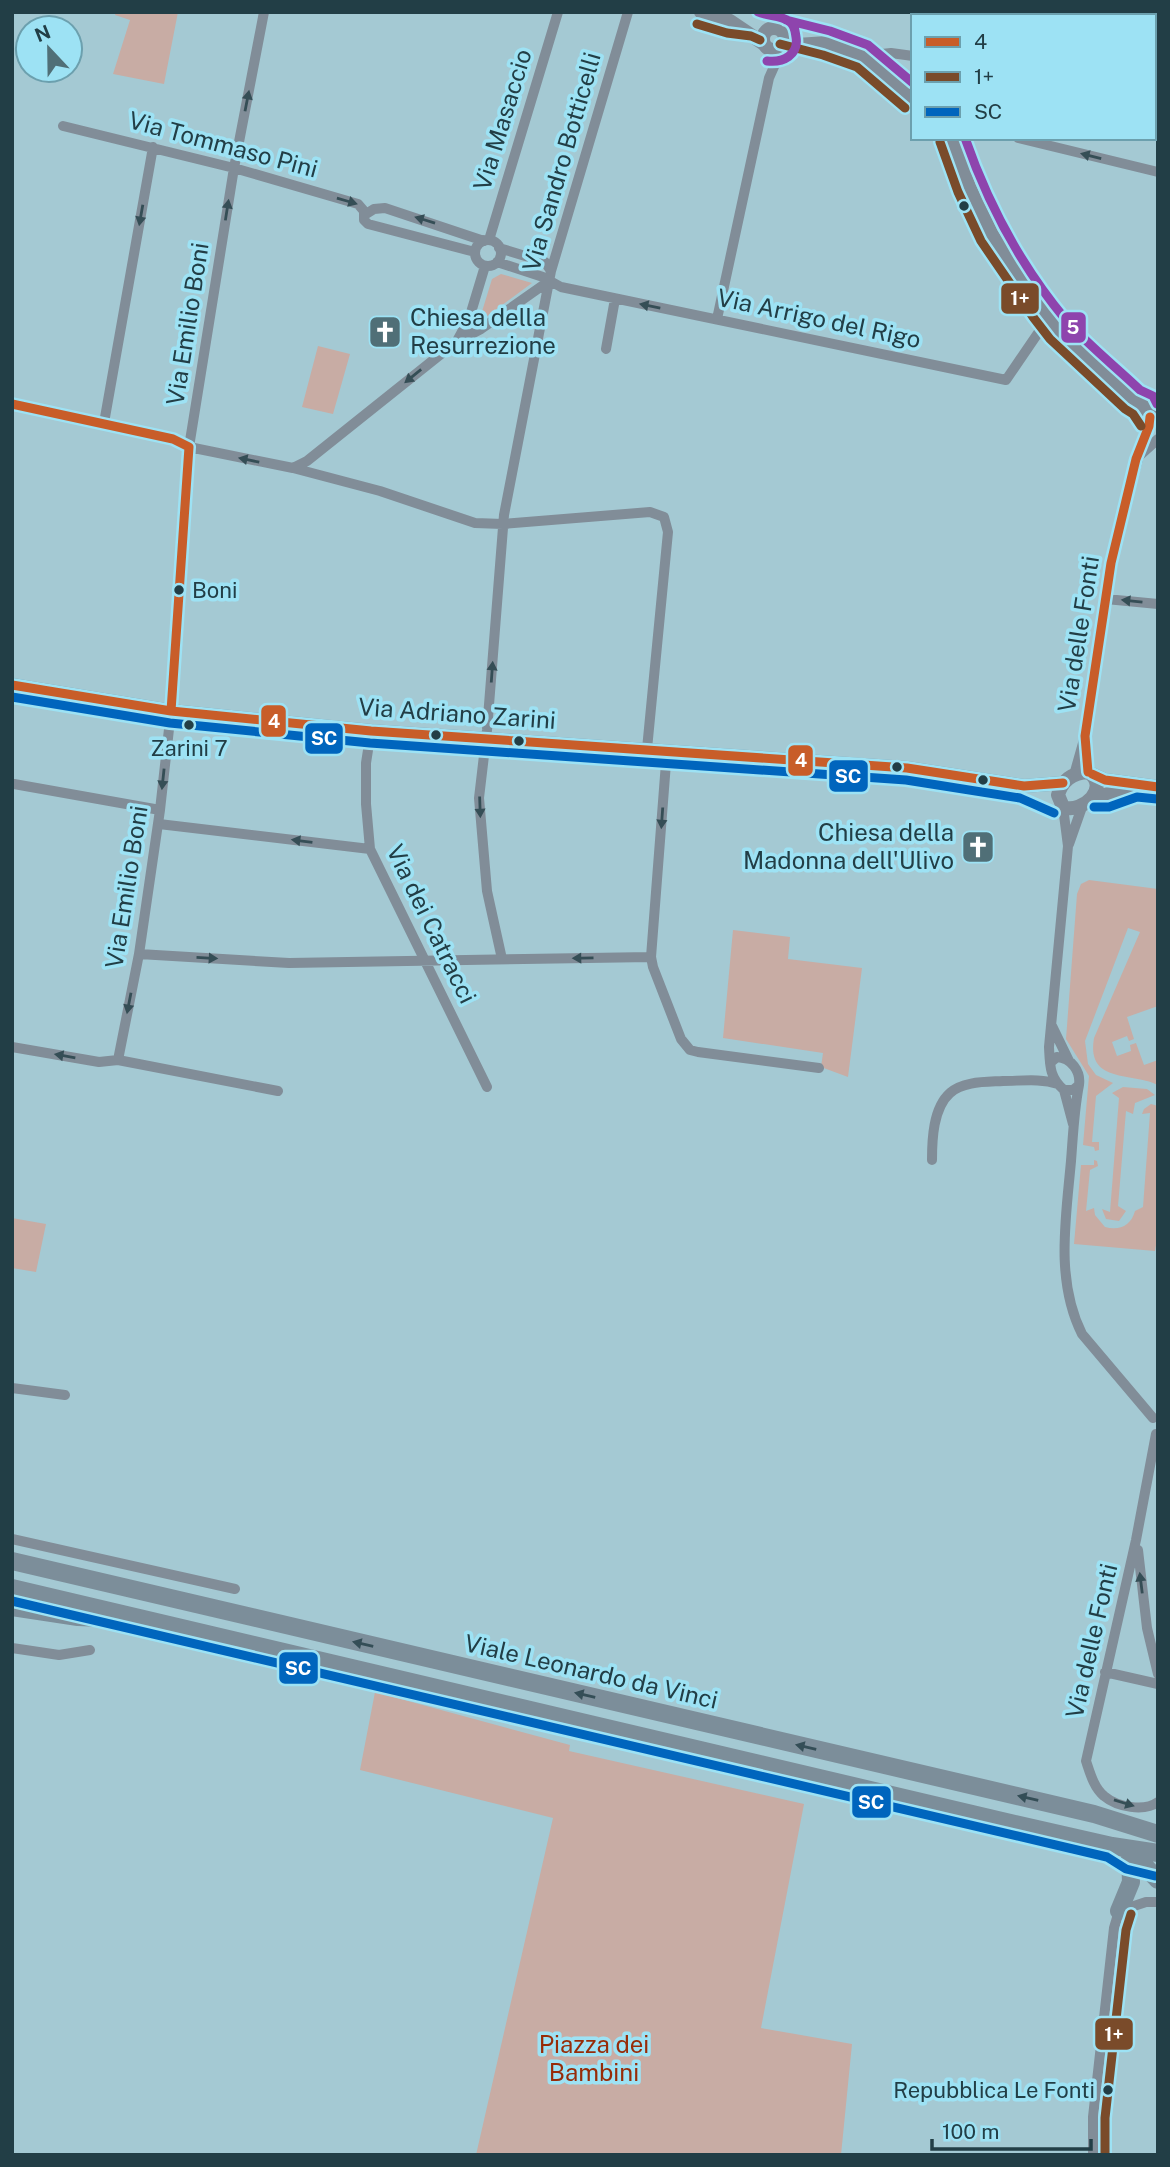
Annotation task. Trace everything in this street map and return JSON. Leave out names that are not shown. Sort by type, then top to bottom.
[{"type":"highway","name":"Viale Leonardo da Vinci","points":[[12,1561],[1094,1814],[1158,1834]]},
{"type":"highway","name":"Viale Leonardo da Vinci","points":[[12,1588],[1112,1846],[1158,1853]]},
{"type":"highway","points":[[12,1606],[78,1617],[145,1619]]},
{"type":"highway","points":[[1094,1814],[1158,1825]]},
{"type":"highway","points":[[1112,1846],[1135,1859],[1158,1880]]},
{"type":"highway","points":[[1135,1859],[1158,1864]]},
{"type":"highway","points":[[1119,1911],[1131,1882],[1135,1859]]},
{"type":"street","name":"Via Emilio Boni","points":[[118,1060],[139,954],[159,824],[189,447],[234,168],[264,12]]},
{"type":"street","name":"Via Masaccio","points":[[487,241],[558,12]]},
{"type":"street","name":"Via Sandro Botticelli","points":[[502,959],[486,891],[479,798],[503,524],[550,276],[628,12]]},
{"type":"street","points":[[701,12],[730,21],[773,47],[827,43],[863,56],[911,97]]},
{"type":"street","points":[[717,319],[769,78],[773,47],[785,36],[775,27],[781,12]]},
{"type":"street","points":[[863,56],[891,53],[911,56]]},
{"type":"street","name":"Via Tommaso Pini","points":[[63,125],[234,168],[358,204],[366,214],[364,220],[368,224],[475,252]]},
{"type":"street","points":[[956,140],[969,187],[992,235],[1049,317],[1060,331],[1133,400],[1154,406]]},
{"type":"street","points":[[1026,140],[1158,172]]},
{"type":"street","points":[[104,424],[153,148]]},
{"type":"street","points":[[366,214],[374,209],[385,208],[487,241],[499,248],[545,262],[550,276]]},
{"type":"street","points":[[487,241],[478,245],[476,259],[543,277],[550,276]]},
{"type":"street","points":[[456,342],[469,319],[491,264],[500,255],[499,248]]},
{"type":"street","points":[[293,468],[307,461],[456,342],[481,329],[550,276]]},
{"type":"street","name":"Via Arrigo del Rigo","points":[[550,276],[561,287],[1006,380],[1049,317]]},
{"type":"street","points":[[606,349],[615,299]]},
{"type":"street","points":[[12,404],[173,439],[189,447],[293,468],[380,491],[475,523],[503,524],[650,512],[664,517],[668,531],[647,749]]},
{"type":"street","name":"Via delle Fonti","points":[[1079,776],[1116,537],[1136,459],[1154,406]]},
{"type":"street","points":[[1136,459],[1158,439]]},
{"type":"street","points":[[1106,599],[1158,604]]},
{"type":"street","name":"Via Adriano Zarini","points":[[12,685],[170,711],[486,740],[907,768],[1024,786]]},
{"type":"street","name":"Via dei Catracci","points":[[371,731],[366,763],[370,849],[487,1087]]},
{"type":"street","points":[[667,750],[652,957],[653,967],[681,1039],[690,1049],[819,1069]]},
{"type":"street","points":[[1024,786],[1074,809],[1082,807],[1094,795],[1096,780],[1079,776]]},
{"type":"street","points":[[1061,804],[1058,795],[1079,776]]},
{"type":"street","points":[[1024,786],[1079,776],[1158,787]]},
{"type":"street","points":[[14,783],[160,810]]},
{"type":"street","points":[[1094,795],[1106,795],[1136,785]]},
{"type":"street","name":"Via delle Fonti","points":[[1061,804],[1068,846],[1049,1047],[1050,1064],[1074,1126]]},
{"type":"street","name":"Via delle Fonti","points":[[1068,846],[1082,807]]},
{"type":"street","points":[[159,824],[370,849]]},
{"type":"street","points":[[139,954],[289,963],[652,957]]},
{"type":"street","name":"Via delle Fonti","points":[[1052,1026],[1078,1074],[1079,1085],[1064,1253],[1073,1311],[1082,1334],[1156,1417],[1149,1422],[1148,1427],[1157,1434],[1086,1761],[1092,1779],[1104,1796],[1127,1806],[1143,1807],[1158,1802]]},
{"type":"street","points":[[12,1046],[99,1062],[118,1060],[278,1091]]},
{"type":"street","points":[[1028,1080],[1037,1076],[1057,1057],[1069,1061]]},
{"type":"street","points":[[932,1160],[932,1131],[950,1093],[966,1085],[983,1082],[1028,1080],[1073,1090],[1079,1085]]},
{"type":"street","points":[[12,1388],[65,1395]]},
{"type":"street","points":[[12,1539],[235,1589]]},
{"type":"street","points":[[1136,1540],[1147,1628],[1158,1674]]},
{"type":"street","points":[[12,1648],[59,1655],[90,1650]]},
{"type":"street","points":[[1105,1672],[1158,1684]]},
{"type":"street","points":[[1093,2155],[1093,2117],[1114,1928],[1119,1911],[1146,1902],[1158,1902]]},
{"type":"green space","points":[[116,12],[178,12],[164,84],[113,74],[130,20],[115,15]]},
{"type":"green space","points":[[501,274],[532,283],[483,319],[480,318],[492,279]]},
{"type":"green space","points":[[318,346],[350,354],[333,414],[302,407]]},
{"type":"green space","points":[[1089,880],[1158,889],[1158,1006],[1127,1017],[1134,1039],[1129,1041],[1127,1036],[1112,1042],[1117,1056],[1131,1051],[1130,1045],[1136,1043],[1144,1065],[1158,1060],[1158,1085],[1104,1070],[1093,1053],[1094,1038],[1140,932],[1128,928],[1085,1041],[1088,1064],[1096,1075],[1113,1083],[1096,1096],[1092,1142],[1099,1142],[1099,1150],[1095,1151],[1094,1147],[1083,1145],[1089,1076],[1066,1039],[1077,894],[1081,884]]},
{"type":"green space","points":[[733,930],[790,937],[788,959],[862,968],[848,1077],[821,1067],[823,1053],[723,1038]]},
{"type":"green space","points":[[1123,1087],[1147,1089],[1155,1095],[1135,1103],[1133,1114],[1126,1111],[1118,1206],[1126,1211],[1119,1221],[1106,1219],[1102,1209],[1110,1212],[1119,1098],[1112,1093]]},
{"type":"green space","points":[[1151,1104],[1158,1106],[1158,1233],[1155,1251],[1074,1244],[1081,1165],[1094,1165],[1094,1160],[1097,1161],[1098,1166],[1090,1170],[1086,1211],[1094,1208],[1095,1215],[1105,1227],[1124,1226],[1135,1211],[1143,1207],[1150,1113],[1142,1114]]},
{"type":"green space","points":[[12,1218],[46,1224],[36,1272],[12,1268]]},
{"type":"green space","name":"Piazza dei Bambini","points":[[375,1692],[570,1745],[569,1751],[804,1804],[761,2028],[852,2044],[841,2155],[476,2155],[553,1818],[360,1770]]},
{"type":"transit line","name":"5","points":[[758,12],[786,19],[795,31],[796,43],[792,53],[779,61],[767,61]]},
{"type":"transit line","name":"5","points":[[786,20],[830,31],[868,45],[911,81]]},
{"type":"transit line","name":"1+","points":[[697,24],[760,40]]},
{"type":"transit line","name":"1+","points":[[780,44],[857,67],[905,108]]},
{"type":"transit line","name":"5","points":[[966,140],[995,210],[1034,278],[1083,338],[1140,390],[1153,396],[1157,404]]},
{"type":"transit line","name":"1+","points":[[940,142],[958,192],[981,241],[1033,317],[1050,339],[1133,414],[1141,426]]},
{"type":"transit line","name":"4","points":[[12,404],[173,439],[189,447]]},
{"type":"transit line","name":"4","points":[[1088,772],[1085,736],[1111,563],[1136,459],[1150,417]]},
{"type":"transit line","name":"4","points":[[171,711],[189,447]]},
{"type":"transit line","name":"4","points":[[12,685],[171,711],[371,731],[907,768],[1024,786],[1063,783]]},
{"type":"transit line","name":"SC","points":[[12,697],[170,723],[370,743],[906,780],[1020,798],[1054,813]]},
{"type":"transit line","name":"4","points":[[1092,774],[1105,780],[1158,787]]},
{"type":"transit line","name":"SC","points":[[1094,807],[1109,807],[1137,797],[1157,799]]},
{"type":"transit line","name":"SC","points":[[12,1601],[1107,1857],[1126,1869],[1155,1876]]},
{"type":"transit line","name":"1+","points":[[1105,2155],[1105,2118],[1126,1930],[1131,1914]]},
{"type":"place","name":"Chiesa della Resurrezione","points":[[385,332]]},
{"type":"place","name":"Boni","points":[[179,590]]},
{"type":"place","name":"Zarini 7","points":[[189,725]]},
{"type":"place","name":"Chiesa della Madonna dell'Ulivo","points":[[978,847]]},
{"type":"place","name":"Repubblica Le Fonti","points":[[1108,2090]]}]
